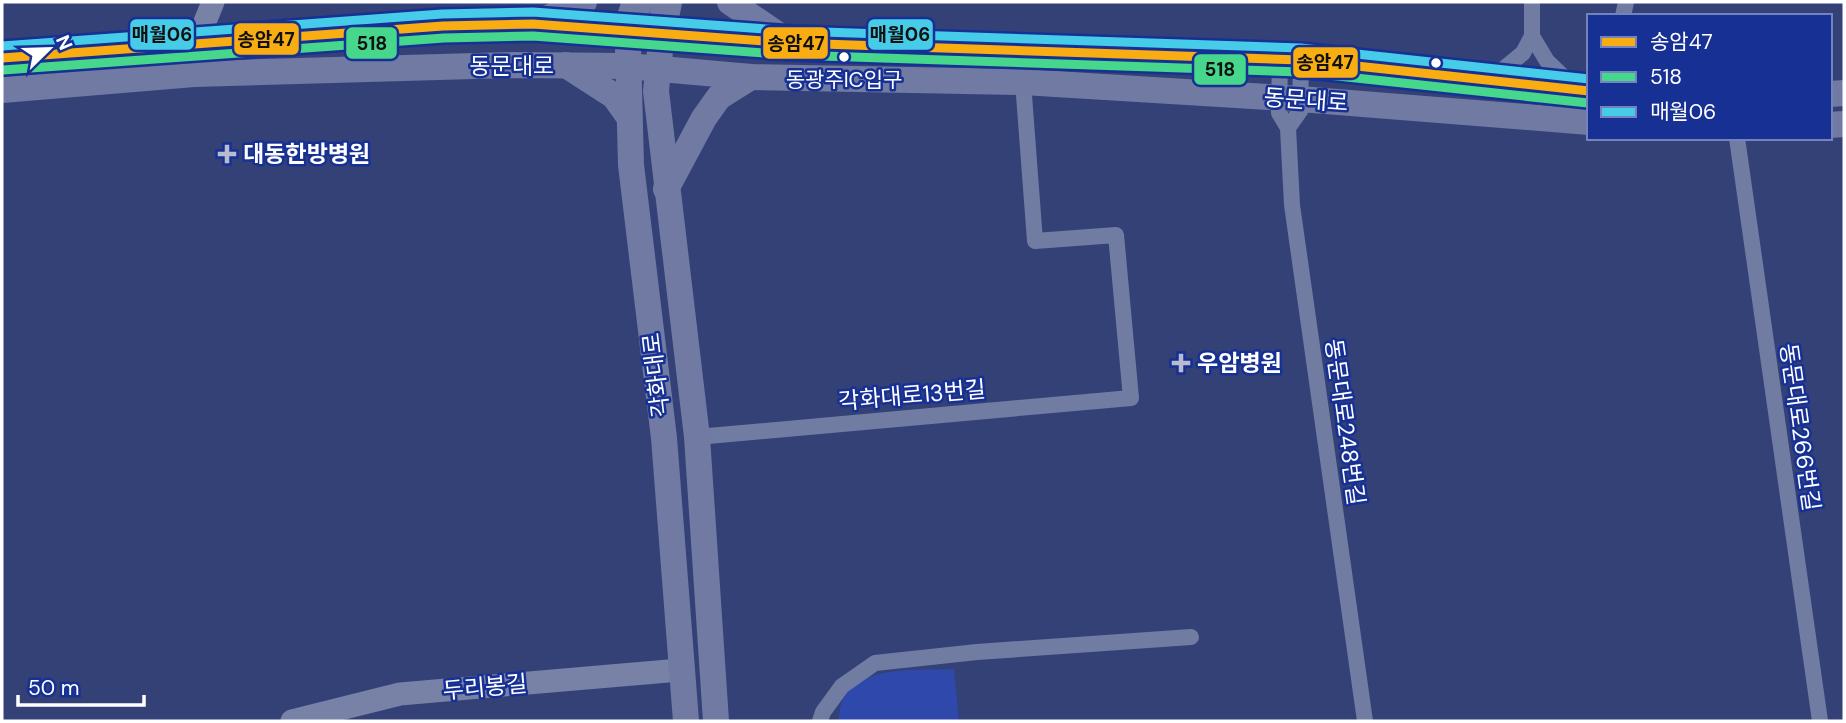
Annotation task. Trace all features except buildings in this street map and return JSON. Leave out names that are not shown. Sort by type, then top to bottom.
[{"type":"highway","points":[[662,32],[667,2]]},
{"type":"main road","points":[[533,24],[584,2]]},
{"type":"main road","points":[[730,2],[792,43]]},
{"type":"main road","name":"동문대로","points":[[2,58],[443,26],[533,24],[633,15],[662,32],[715,39],[1290,60],[1583,90]]},
{"type":"main road","name":"각화대로","points":[[633,15],[627,66],[631,165],[664,438],[686,721]]},
{"type":"main road","name":"각화대로","points":[[662,32],[656,91],[697,437],[716,721]]},
{"type":"main road","name":"동문대로","points":[[2,90],[194,74],[565,65],[627,66],[751,77],[1023,82],[1289,98],[1587,122]]},
{"type":"main road","points":[[565,65],[614,96],[629,117]]},
{"type":"main road","points":[[666,188],[704,118],[719,97],[751,77]]},
{"type":"street","points":[[194,74],[196,44],[213,2]]},
{"type":"street","points":[[1488,82],[1523,53],[1532,36],[1532,2]]},
{"type":"street","points":[[1532,36],[1547,61],[1583,90]]},
{"type":"street","name":"동문대로248번길","points":[[1290,60],[1289,98],[1279,113],[1288,128],[1292,205],[1365,721]]},
{"type":"street","name":"각화대로13번길","points":[[697,437],[1131,398],[1116,235],[1035,241],[1023,82]]},
{"type":"street","name":"동문대로266번길","points":[[1737,140],[1820,721]]},
{"type":"street","points":[[820,721],[823,712],[842,686],[875,663],[977,652],[1191,637]]},
{"type":"street","name":"두리봉길","points":[[292,721],[400,694],[680,670]]},
{"type":"shaded area","points":[[954,669],[959,721],[839,721],[842,702],[851,688],[864,679],[900,671]]},
{"type":"transit line","name":"매월06","points":[[2,46],[442,14],[533,12],[793,31],[1301,48],[1587,79]]},
{"type":"transit line","name":"송암47","points":[[2,58],[443,26],[533,24],[792,43],[1301,60],[1587,91]]},
{"type":"transit line","name":"518","points":[[3,70],[444,38],[533,36],[792,55],[1300,72],[1587,103]]},
{"type":"place","name":"동광주IC입구","points":[[844,57]]},
{"type":"place","name":"대동한방병원","points":[[227,154]]},
{"type":"place","name":"우암병원","points":[[1181,363]]}]
